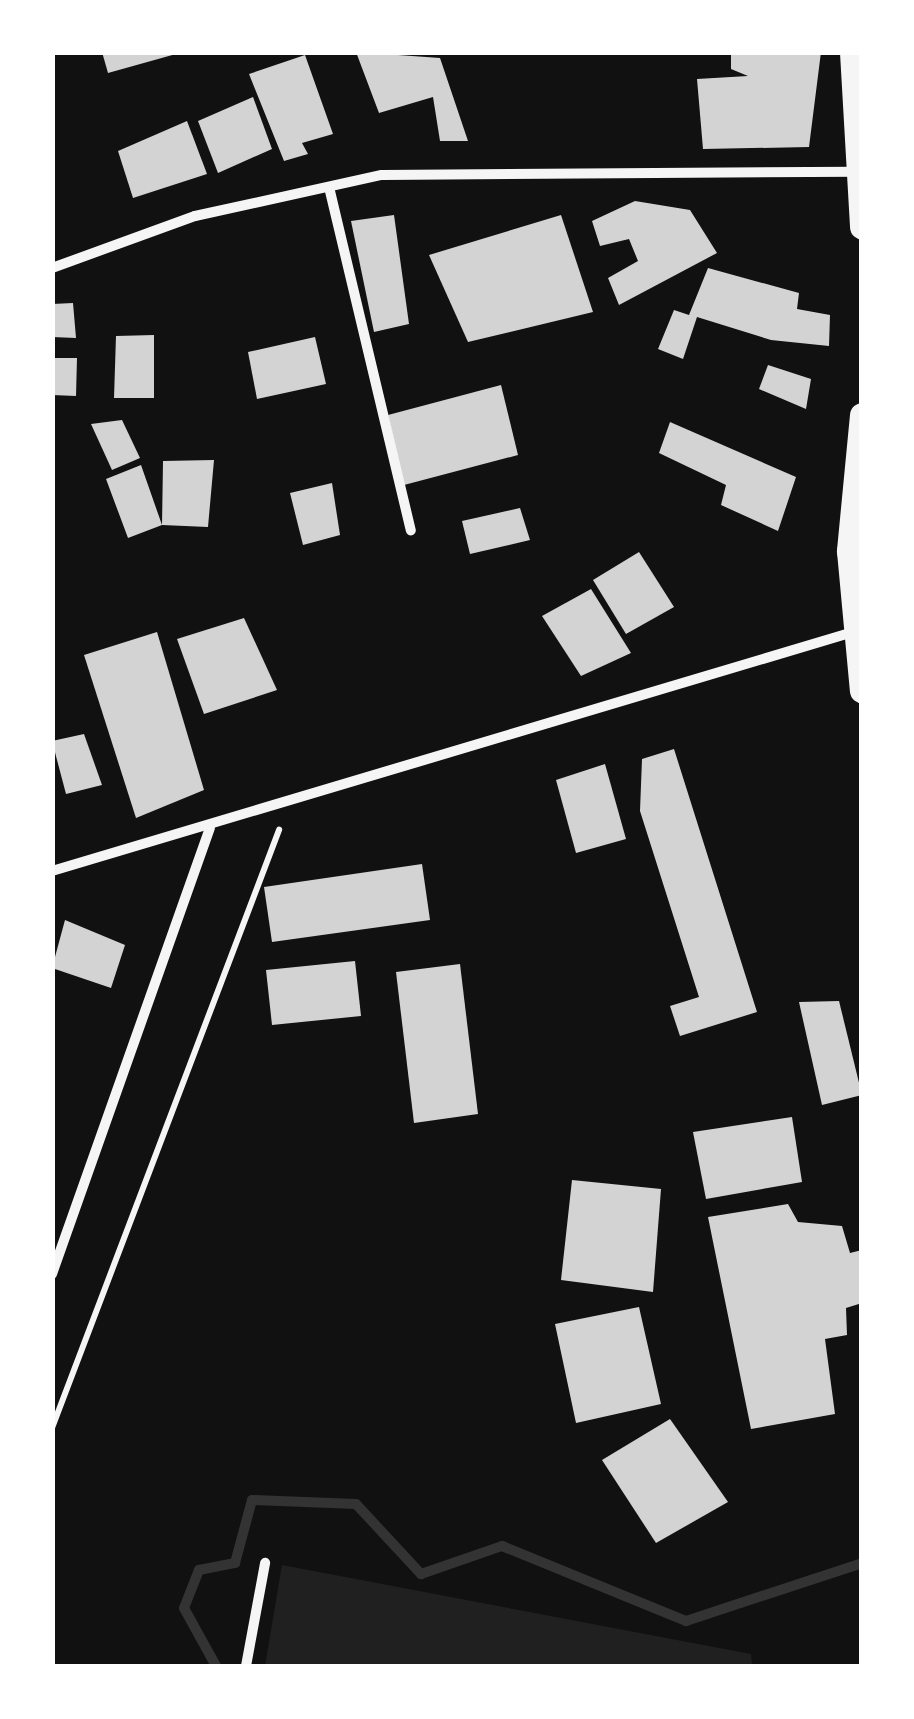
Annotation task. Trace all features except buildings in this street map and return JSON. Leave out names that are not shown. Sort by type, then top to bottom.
[{"type":"main road","points":[[852,52],[862,227]]},
{"type":"main road","points":[[862,415],[849,550],[853,632],[862,690]]},
{"type":"street","points":[[52,268],[196,216],[382,175],[856,172]]},
{"type":"street","points":[[329,187],[411,530]]},
{"type":"street","points":[[52,870],[210,828],[853,632]]},
{"type":"street","points":[[52,1274],[210,828]]},
{"type":"street","points":[[246,1666],[265,1563]]},
{"type":"path","points":[[52,1428],[279,830]]},
{"type":"shaded area","points":[[282,1565],[751,1654],[752,1666],[265,1666]]},
{"type":"waterway","points":[[216,1666],[184,1608],[199,1570],[235,1563],[252,1500],[356,1504],[421,1574],[502,1546],[686,1621],[862,1563]]}]
